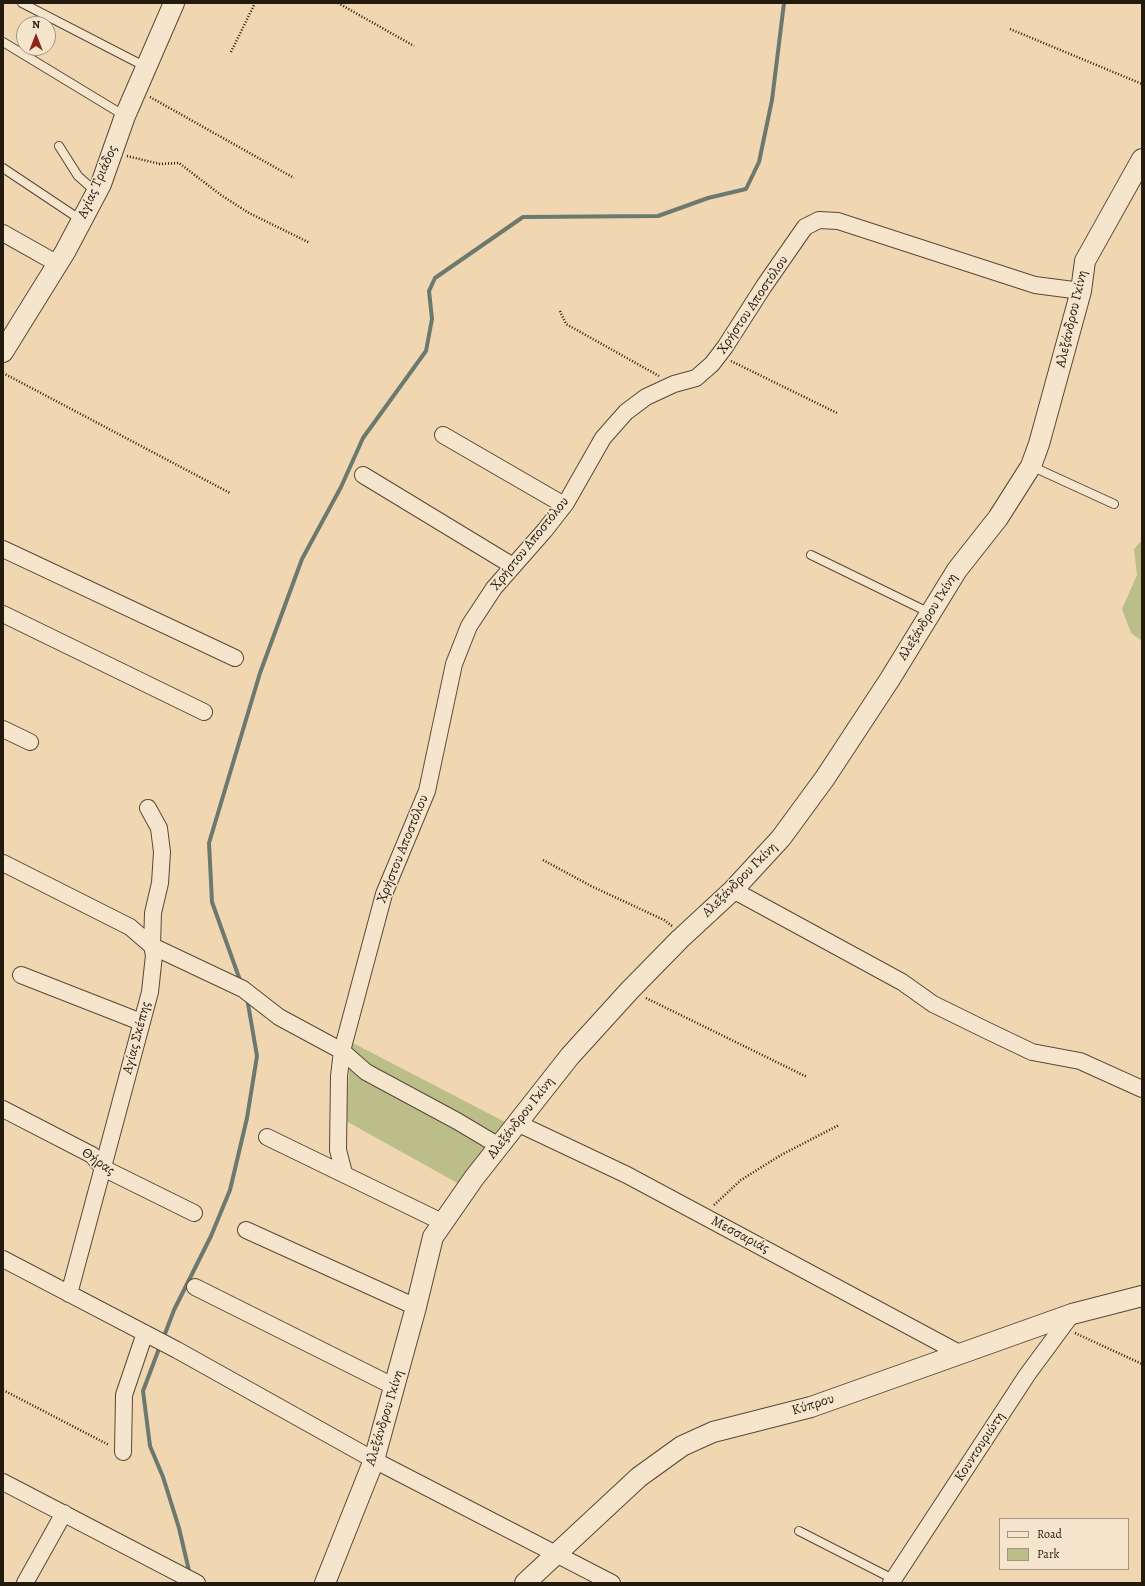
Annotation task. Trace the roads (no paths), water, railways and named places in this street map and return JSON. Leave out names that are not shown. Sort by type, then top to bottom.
[{"type":"street","name":"Αγίας Τριάδος","points":[[3,352],[58,264],[96,192],[113,151],[125,116],[174,3]]},
{"type":"street","name":"Αλεξάνδρου Γκίνη","points":[[325,1583],[374,1460],[395,1387],[433,1237],[442,1222],[499,1146],[570,1056],[630,990],[684,935],[733,890],[781,838],[825,778],[957,570],[998,518],[1030,466],[1050,407],[1081,290],[1085,261],[1142,159]]},
{"type":"street","name":"Χρήστου Αποστόλου","points":[[344,1173],[338,1150],[339,1076],[342,1051],[384,894],[427,791],[444,704],[454,664],[469,626],[494,588],[545,530],[564,505],[604,438],[626,412],[646,397],[674,384],[696,378],[712,364],[719,356],[764,286],[805,227],[819,220],[838,221],[1035,285],[1081,290]]},
{"type":"street","points":[[3,232],[58,264]]},
{"type":"street","points":[[443,435],[564,505]]},
{"type":"street","points":[[363,475],[513,566]]},
{"type":"street","points":[[3,549],[235,658]]},
{"type":"street","points":[[3,614],[204,712]]},
{"type":"street","points":[[3,729],[30,742]]},
{"type":"street","name":"Αγίας Σκέπης","points":[[69,1294],[150,992],[154,954],[152,946],[153,913],[160,883],[162,852],[159,828],[148,808]]},
{"type":"street","points":[[3,863],[130,928],[152,946],[243,989],[279,1017],[342,1051],[366,1072],[457,1121],[499,1146]]},
{"type":"street","points":[[733,890],[902,982],[933,1004],[988,1031],[1032,1052],[1080,1061],[1142,1089]]},
{"type":"street","points":[[21,975],[141,1022]]},
{"type":"street","name":"Θήρας","points":[[3,1109],[92,1155],[102,1168],[194,1213]]},
{"type":"street","name":"Μεσσαριάς","points":[[517,1123],[627,1175],[959,1353]]},
{"type":"street","points":[[267,1137],[344,1173],[442,1222]]},
{"type":"street","points":[[246,1230],[416,1307]]},
{"type":"street","points":[[3,1259],[177,1350],[374,1460],[612,1583]]},
{"type":"street","points":[[195,1287],[395,1387]]},
{"type":"street","name":"Κύπρου","points":[[525,1583],[638,1477],[682,1446],[713,1432],[811,1407],[959,1353],[1142,1296]]},
{"type":"street","name":"Κουντουριώτη","points":[[892,1581],[1027,1376],[1067,1320]]},
{"type":"street","points":[[123,1452],[124,1395],[147,1335]]},
{"type":"street","points":[[3,1482],[197,1583]]},
{"type":"street","points":[[25,1583],[64,1513]]},
{"type":"lane","points":[[22,3],[146,67]]},
{"type":"lane","points":[[3,42],[125,116]]},
{"type":"lane","points":[[59,146],[78,176],[96,192]]},
{"type":"lane","points":[[3,168],[81,220]]},
{"type":"lane","points":[[1030,466],[1114,504]]},
{"type":"lane","points":[[812,555],[930,613]]},
{"type":"lane","points":[[799,1531],[892,1581]]},
{"type":"waterway","points":[[241,983],[212,902],[209,843],[260,673],[302,559],[341,487],[363,438],[426,351],[432,319],[429,291],[435,278],[523,217],[658,216],[708,198],[746,189],[759,162],[772,100],[784,3]]},
{"type":"waterway","points":[[163,1339],[174,1310],[211,1236],[230,1190],[247,1118],[257,1056],[247,998]]},
{"type":"waterway","points":[[160,1346],[143,1391],[150,1446],[163,1477],[179,1528],[190,1575]]}]
